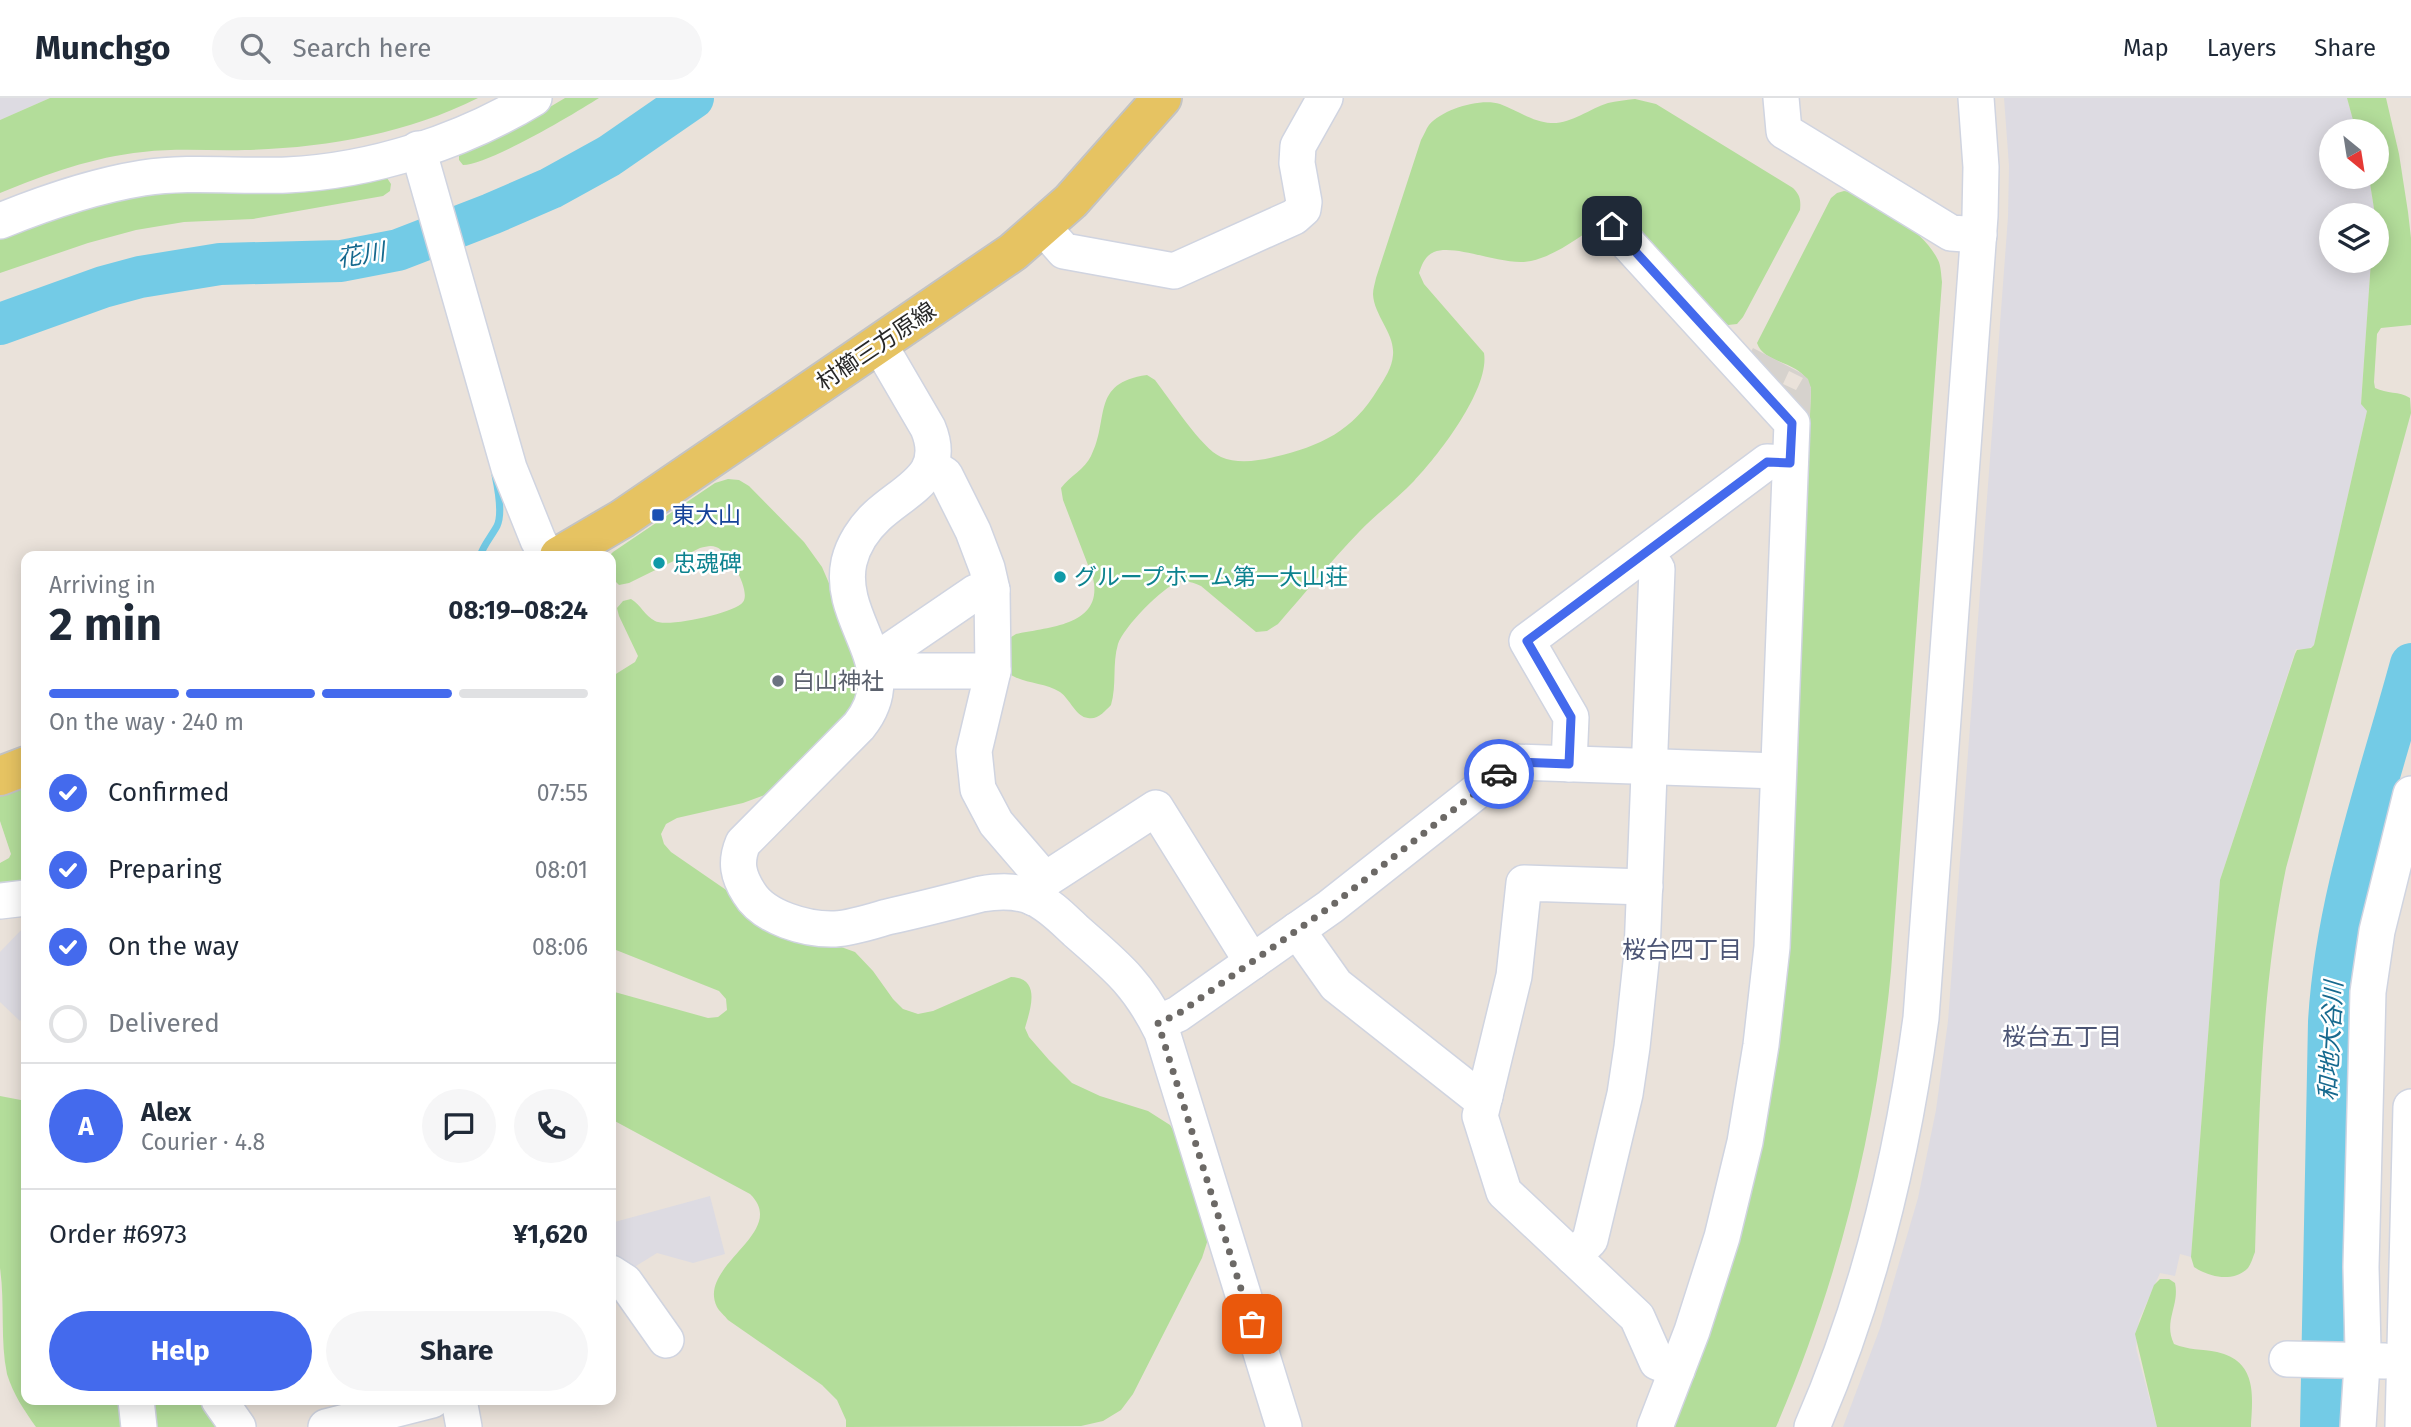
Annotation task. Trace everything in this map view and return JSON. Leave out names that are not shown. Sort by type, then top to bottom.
[{"type":"main road","name":"村櫛三方原線","points":[[568,551],[622,519],[982,275],[1043,227],[1098,172],[1162,98]]},
{"type":"main road","points":[[0,776],[21,768]]},
{"type":"street","points":[[0,221],[44,203],[111,184],[180,175],[290,175],[338,169],[418,149],[477,128],[534,98]]},
{"type":"street","points":[[1043,227],[1064,251],[1174,271],[1294,218],[1303,209],[1304,202],[1297,163],[1298,146],[1325,98]]},
{"type":"street","points":[[1781,98],[1784,131],[1951,233],[1979,235]]},
{"type":"street","points":[[1812,1427],[1846,1340],[1879,1235],[1915,1062],[1925,974],[1979,235],[1980,167],[1976,98]]},
{"type":"street","points":[[418,149],[509,468],[544,551]]},
{"type":"street","points":[[1612,226],[1792,423],[1772,947],[1754,1093],[1722,1237],[1692,1331],[1655,1427]]},
{"type":"street","points":[[879,345],[928,428],[933,440],[931,466],[925,477],[876,517],[855,545],[849,562],[848,597],[874,664],[872,700],[865,718],[743,843],[738,854],[738,866],[750,895],[767,912],[778,917],[810,926],[836,929],[999,891],[1039,889],[1156,808],[1252,962]]},
{"type":"street","points":[[1569,764],[1571,717],[1527,641],[1767,462],[1790,463]]},
{"type":"street","points":[[931,466],[944,474],[973,531],[992,590],[993,671],[974,751],[978,789],[1049,907],[1125,973],[1140,991],[1158,1023],[1284,1427]]},
{"type":"street","points":[[1573,1257],[1590,1240],[1625,1094],[1638,1000],[1657,569],[1646,553]]},
{"type":"street","points":[[874,664],[976,592],[992,590]]},
{"type":"street","points":[[874,664],[993,671]]},
{"type":"street","points":[[1158,1023],[1178,1014],[1330,907],[1514,762],[1778,771]]},
{"type":"street","points":[[2358,1427],[2368,992],[2377,932],[2411,794]]},
{"type":"street","points":[[1645,887],[1524,883],[1514,976],[1480,1116],[1504,1192],[1637,1317],[1657,1362],[1677,1370]]},
{"type":"street","points":[[0,901],[21,899]]},
{"type":"street","points":[[1297,930],[1336,985],[1474,1094],[1485,1097]]},
{"type":"street","points":[[2406,1415],[2404,1361],[2409,1275],[2411,1130]]},
{"type":"street","points":[[616,1276],[625,1282],[666,1339]]},
{"type":"street","points":[[2289,1359],[2404,1361]]},
{"type":"street","points":[[137,1405],[139,1427]]},
{"type":"street","points":[[223,1405],[238,1427]]},
{"type":"street","points":[[326,1427],[412,1405]]},
{"type":"street","points":[[460,1405],[464,1427]]},
{"type":"shaded area","points":[[0,98],[50,98],[0,120]]},
{"type":"shaded area","points":[[2004,98],[2347,98],[2353,119],[2319,119],[2319,189],[2371,189],[2373,203],[2319,203],[2319,273],[2370,273],[2361,404],[2367,411],[2314,645],[2307,650],[2296,649],[2220,880],[2191,1257],[2180,1254],[2175,1276],[2160,1273],[2139,1320],[2136,1348],[2157,1427],[1843,1427],[1880,1328],[1918,1198],[1936,1110],[1948,1021],[2008,217],[2009,166]]},
{"type":"shaded area","points":[[1753,348],[1808,379],[1811,388],[1810,416],[1800,416],[1747,359]],"holes":[[[1789,371],[1803,378],[1796,390],[1783,384]]]},
{"type":"shaded area","points":[[21,930],[20,1021],[0,1002],[0,952]]},
{"type":"shaded area","points":[[710,1196],[725,1254],[693,1263],[657,1253],[628,1271],[616,1267],[616,1222]]},
{"type":"green space","points":[[50,98],[478,98],[422,121],[364,137],[275,149],[168,150],[124,154],[70,167],[0,193],[0,120]]},
{"type":"green space","points":[[565,98],[599,98],[531,138],[491,157],[463,165],[459,160],[459,154],[528,120]]},
{"type":"green space","points":[[2347,98],[2386,98],[2399,154],[2411,238],[2411,325],[2381,328],[2377,334],[2374,382],[2375,388],[2410,398],[2411,413],[2286,868],[2277,915],[2266,1011],[2255,1252],[2249,1266],[2242,1273],[2221,1277],[2194,1267],[2191,1257],[2220,880],[2295,654],[2297,650],[2314,645],[2367,411],[2361,404],[2370,273],[2389,273],[2389,203],[2373,203],[2371,189],[2389,189],[2389,119],[2353,119]]},
{"type":"green space","points":[[1635,99],[1656,104],[1793,188],[1799,195],[1800,210],[1737,324],[1728,325],[1721,320],[1606,219],[1561,249],[1531,261],[1507,261],[1454,250],[1434,252],[1426,258],[1419,273],[1424,284],[1484,353],[1484,368],[1479,385],[1460,421],[1424,470],[1359,532],[1278,624],[1267,631],[1256,632],[1201,586],[1185,581],[1172,585],[1144,608],[1121,637],[1116,652],[1111,705],[1095,718],[1080,715],[1060,692],[1008,673],[1008,639],[1016,634],[1071,621],[1082,615],[1090,606],[1094,594],[1093,578],[1063,500],[1061,488],[1091,456],[1109,394],[1117,386],[1129,379],[1147,375],[1155,380],[1204,444],[1221,457],[1234,461],[1291,453],[1334,435],[1358,416],[1368,404],[1386,377],[1391,364],[1393,347],[1374,302],[1373,290],[1421,140],[1429,125],[1452,110],[1482,102],[1500,104],[1531,118],[1558,123],[1608,103]]},
{"type":"green space","points":[[387,178],[391,184],[390,191],[383,196],[253,219],[184,222],[136,230],[0,273],[0,238],[82,207],[147,193]]},
{"type":"green space","points":[[1844,191],[1887,213],[1922,238],[1938,260],[1942,282],[1891,971],[1884,1030],[1876,1088],[1852,1204],[1818,1316],[1776,1427],[1674,1427],[1714,1323],[1748,1204],[1780,1034],[1789,948],[1811,388],[1801,373],[1765,354],[1757,343],[1831,198]]},
{"type":"green space","points":[[728,479],[739,480],[749,486],[804,542],[822,567],[859,653],[858,705],[770,793],[743,803],[677,818],[666,824],[661,834],[664,844],[671,852],[732,894],[830,943],[855,952],[903,1009],[918,1014],[933,1011],[1011,977],[1021,979],[1027,983],[1032,996],[1025,1028],[1029,1037],[1072,1083],[1100,1096],[1148,1111],[1170,1125],[1185,1148],[1209,1236],[1202,1258],[1133,1394],[1121,1410],[1103,1421],[1081,1426],[846,1427],[846,1420],[837,1400],[822,1385],[728,1320],[717,1307],[714,1292],[719,1277],[752,1236],[759,1222],[759,1208],[750,1194],[616,1122],[616,992],[708,1018],[718,1017],[727,1010],[726,999],[719,991],[616,950],[616,674],[635,662],[638,656],[617,608],[623,601],[631,599],[655,621],[672,623],[728,611],[743,602],[745,597],[734,567],[716,547],[700,548],[629,583],[619,585],[616,582],[614,551],[715,483]]},
{"type":"green space","points":[[21,787],[21,881],[0,884],[0,863],[11,854],[0,821],[0,793]]},
{"type":"green space","points":[[0,1096],[21,1100],[21,1405],[7,1374],[0,1268]]},
{"type":"green space","points":[[2160,1279],[2169,1279],[2175,1283],[2170,1328],[2174,1344],[2230,1356],[2246,1371],[2252,1392],[2251,1427],[2157,1427],[2135,1334],[2154,1285]]},
{"type":"green space","points":[[21,1405],[130,1405],[132,1427],[36,1427]]},
{"type":"green space","points":[[144,1405],[205,1405],[221,1427],[146,1427]]},
{"type":"waterway","name":"花川","points":[[0,324],[103,287],[140,277],[220,264],[341,261],[398,250],[551,188],[609,156],[693,98]]},
{"type":"waterway","points":[[482,551],[497,526],[500,515],[495,475]]},
{"type":"waterway","name":"和地大谷川","points":[[2321,1427],[2329,1022],[2333,976],[2350,886],[2411,664]]},
{"type":"way so far","points":[[1252,1324],[1158,1023],[1178,1014],[1330,907],[1499,774]]},
{"type":"place","name":"東大山","points":[[658,515]]},
{"type":"place","name":"忠魂碑","points":[[659,563]]},
{"type":"place","name":"グループホーム第一大山荘","points":[[1060,577]]},
{"type":"place","name":"白山神社","points":[[778,681]]},
{"type":"district","name":"桜台四丁目","points":[[1682,950]]},
{"type":"district","name":"桜台五丁目","points":[[2062,1037]]},
{"type":"route","points":[[1499,774],[1514,762],[1569,764],[1571,717],[1527,641],[1767,462],[1790,463],[1792,423],[1612,226]]}]
